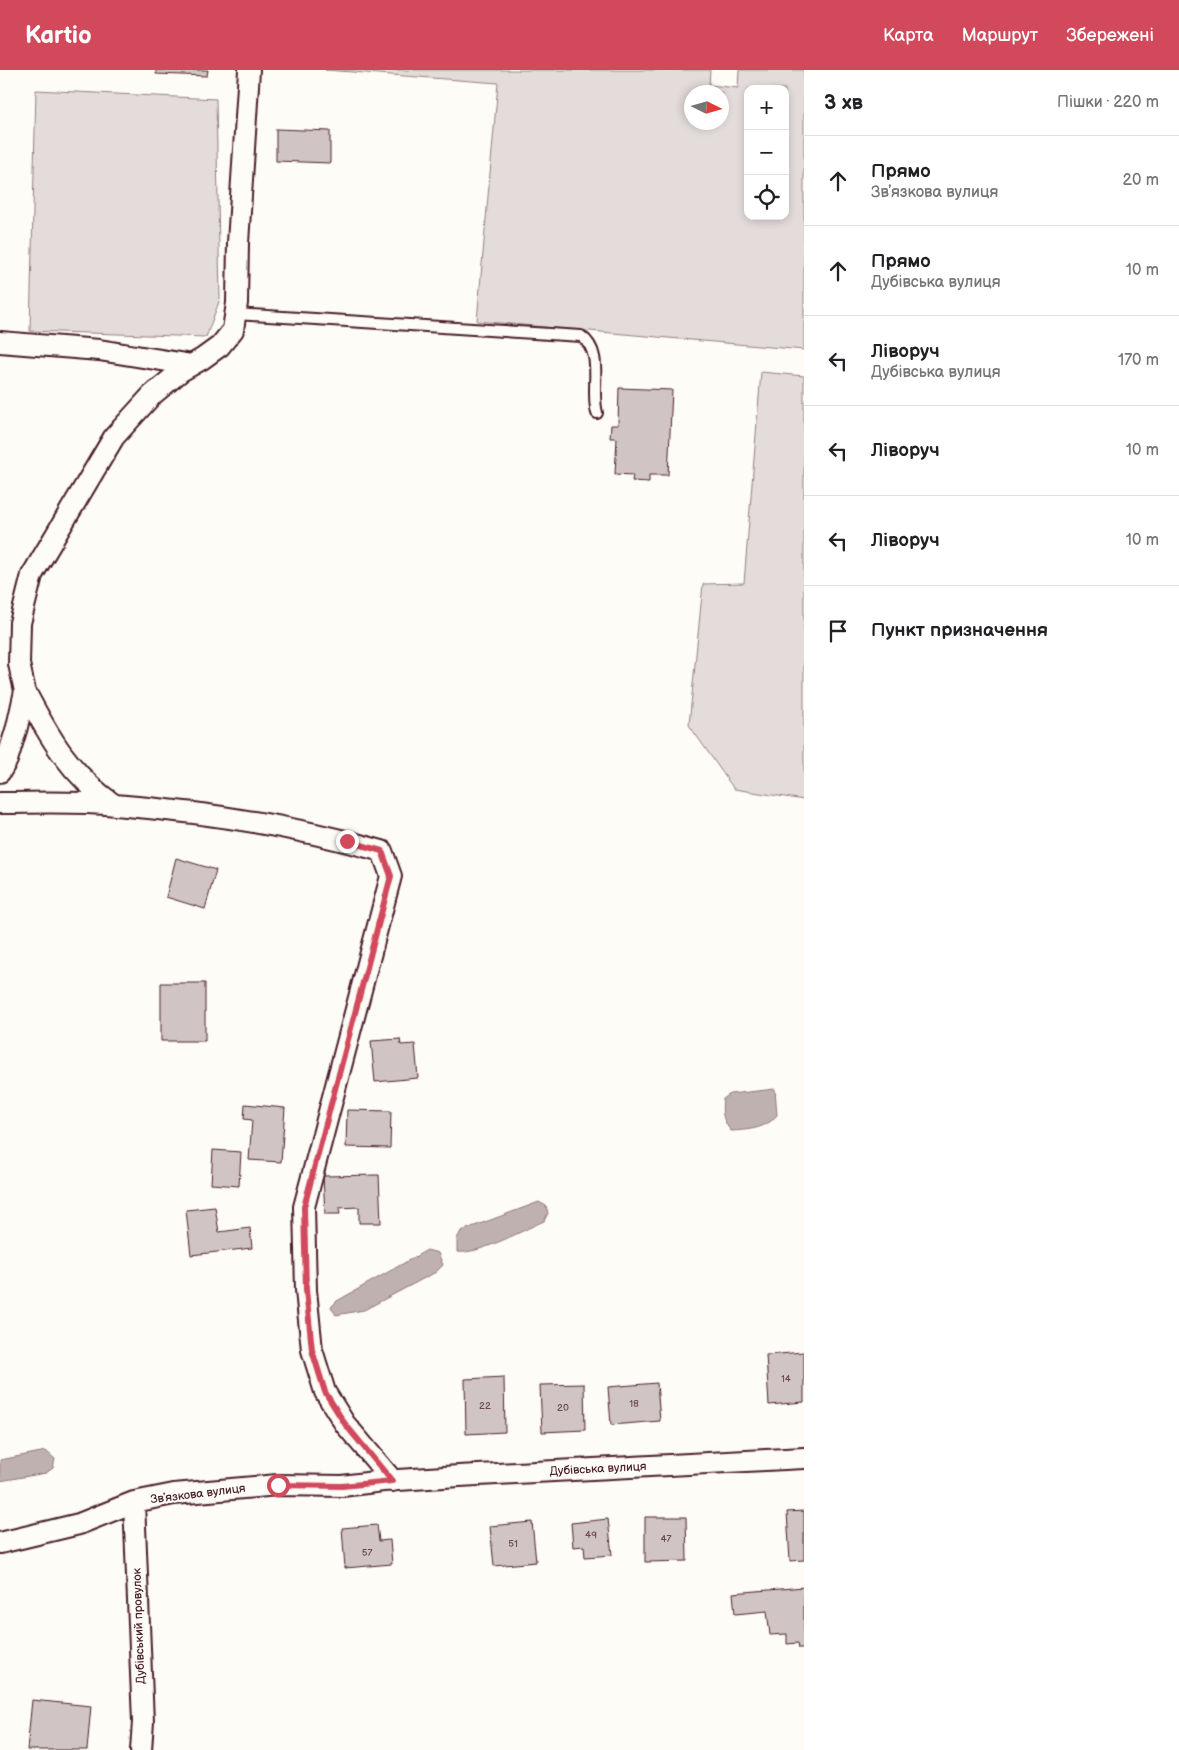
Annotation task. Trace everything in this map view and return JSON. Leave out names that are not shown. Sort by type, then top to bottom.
[{"type":"street","points":[[113,804],[101,796],[75,772],[49,736],[25,691],[19,664],[20,623],[32,575],[114,437],[152,395],[181,371],[220,346],[233,330],[236,314],[238,243],[249,70]]},
{"type":"street","points":[[0,342],[100,350],[192,365]]},
{"type":"street","points":[[0,772],[7,760],[25,691]]},
{"type":"street","points":[[0,803],[113,804],[248,820],[347,841],[382,851],[391,876],[304,1207],[306,1290],[312,1350],[325,1392],[345,1424],[392,1481]]},
{"type":"street","name":"Дубівська вулиця","points":[[342,1486],[392,1481],[804,1458]]},
{"type":"street","name":"Звʼязкова вулиця","points":[[0,1543],[79,1524],[134,1502],[174,1494],[278,1485],[342,1486]]},
{"type":"street","name":"Дубівський провулок","points":[[134,1502],[143,1722],[141,1750]]},
{"type":"lane","points":[[236,314],[581,336],[590,342],[594,356],[596,406],[598,413]]},
{"type":"shaded area","points":[[325,70],[710,70],[709,85],[684,85],[684,130],[729,130],[729,87],[738,88],[739,70],[804,70],[804,350],[477,321],[498,83]]},
{"type":"shaded area","points":[[36,90],[216,99],[220,299],[206,337],[30,331]]},
{"type":"shaded area","points":[[761,372],[804,376],[804,800],[734,789],[689,725],[703,584],[744,583]]},
{"type":"shaded area","points":[[775,1089],[777,1115],[773,1120],[756,1128],[731,1131],[723,1116],[723,1099],[730,1094]]},
{"type":"shaded area","points":[[539,1202],[546,1206],[548,1213],[544,1221],[489,1246],[477,1250],[457,1252],[457,1239],[461,1231]]},
{"type":"shaded area","points":[[427,1250],[438,1253],[443,1265],[436,1272],[364,1310],[336,1315],[331,1307],[337,1301]]},
{"type":"shaded area","points":[[46,1451],[55,1459],[53,1468],[46,1473],[0,1481],[0,1460]]},
{"type":"building","points":[[156,70],[208,70],[207,76],[156,74]]},
{"type":"building","points":[[276,129],[330,131],[330,163],[276,161]]},
{"type":"building","points":[[619,388],[672,390],[668,475],[649,475],[649,482],[632,481],[633,475],[615,474],[617,438],[610,438],[611,425],[618,425]]},
{"type":"building","points":[[176,858],[216,870],[205,909],[166,897]]},
{"type":"building","points":[[161,983],[205,983],[205,1041],[161,1041]]},
{"type":"building","points":[[400,1039],[401,1045],[415,1044],[418,1078],[375,1082],[371,1041]]},
{"type":"building","points":[[245,1104],[285,1108],[281,1162],[249,1160],[252,1120],[244,1119]]},
{"type":"building","points":[[347,1110],[391,1111],[390,1148],[346,1147]]},
{"type":"building","points":[[213,1150],[241,1152],[239,1186],[211,1184]]},
{"type":"building","points":[[379,1175],[381,1223],[359,1223],[359,1207],[339,1208],[340,1214],[325,1214],[323,1176]]},
{"type":"building","points":[[215,1207],[219,1232],[250,1228],[252,1248],[191,1255],[186,1210]]},
{"type":"building","points":[[804,1352],[804,1402],[769,1405],[766,1355]]},
{"type":"building","points":[[504,1377],[505,1432],[466,1434],[465,1379]]},
{"type":"building","points":[[657,1383],[660,1421],[611,1425],[608,1387]]},
{"type":"building","points":[[584,1384],[585,1430],[542,1432],[540,1385]]},
{"type":"building","points":[[804,1511],[804,1560],[790,1561],[787,1512]]},
{"type":"building","points":[[645,1517],[686,1517],[687,1561],[645,1562]]},
{"type":"building","points":[[608,1519],[612,1555],[585,1557],[584,1546],[573,1547],[571,1523]]},
{"type":"building","points":[[532,1522],[536,1562],[494,1566],[490,1526]]},
{"type":"building","points":[[377,1525],[379,1541],[390,1540],[392,1564],[345,1568],[342,1528]]},
{"type":"building","points":[[804,1587],[804,1648],[799,1648],[798,1643],[787,1644],[787,1634],[770,1635],[767,1611],[735,1614],[733,1593]]},
{"type":"building","points":[[32,1700],[91,1706],[87,1750],[27,1750]]},
{"type":"route","points":[[278,1485],[342,1486],[392,1481],[345,1424],[325,1392],[312,1350],[306,1290],[304,1207],[391,876],[382,851],[347,841]]}]
